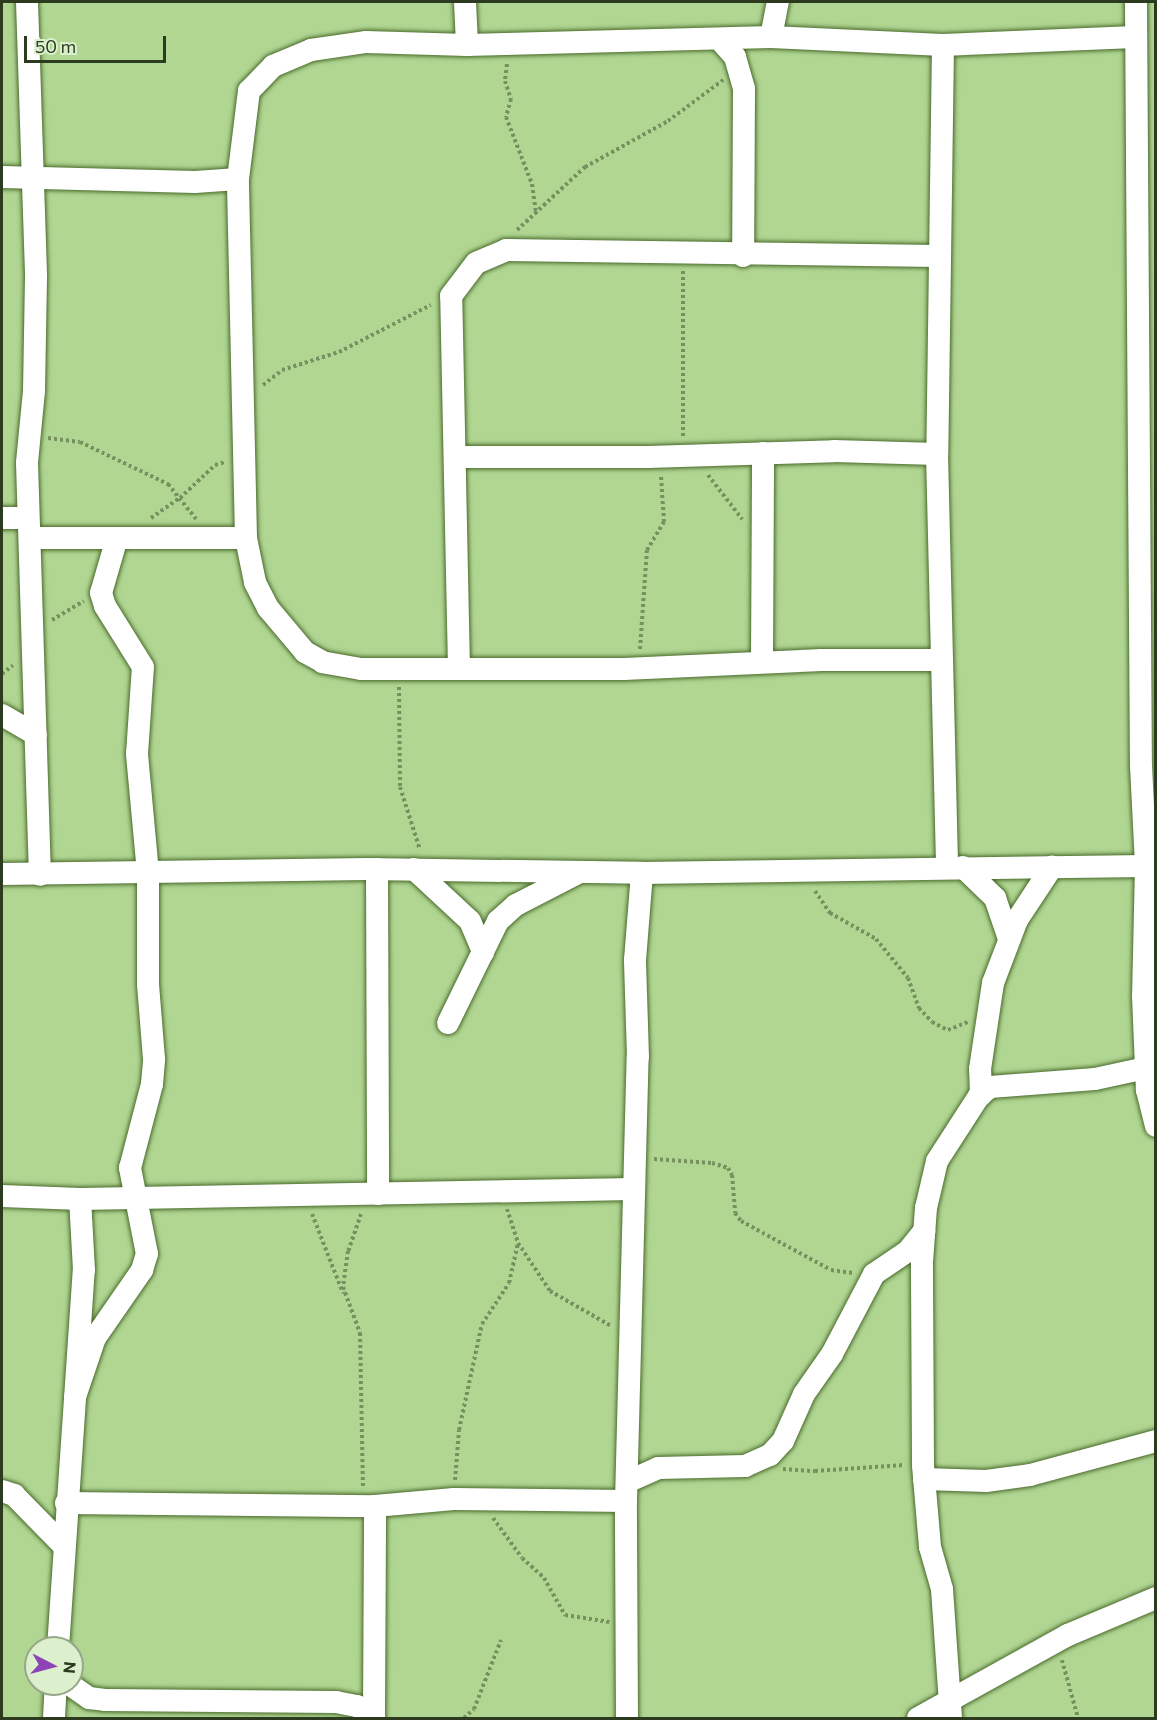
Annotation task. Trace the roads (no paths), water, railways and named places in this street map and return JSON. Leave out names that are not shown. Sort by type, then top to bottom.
[{"type":"street","points":[[27,2],[36,333],[34,392],[27,439],[40,874]]},
{"type":"street","points":[[465,2],[467,45]]},
{"type":"street","points":[[771,37],[778,2]]},
{"type":"street","points":[[1142,4],[1135,37],[1148,587],[1141,766],[1146,866],[1143,996],[1146,1068],[1155,1125]]},
{"type":"street","points":[[942,660],[762,662],[648,668],[399,669],[338,666],[304,652],[268,608],[249,564],[246,538],[238,178],[249,91],[273,66],[311,50],[366,42],[467,45],[771,37],[943,45],[1135,37]]},
{"type":"street","points":[[719,39],[739,66],[744,89],[743,256]]},
{"type":"street","points":[[943,45],[937,256],[942,293],[937,454],[942,660],[955,868],[995,898],[1009,939]]},
{"type":"street","points":[[2,177],[195,182],[238,178]]},
{"type":"street","points":[[459,669],[457,457],[451,296],[476,263],[504,250],[743,256],[937,256]]},
{"type":"street","points":[[457,457],[684,456],[763,453],[937,454]]},
{"type":"street","points":[[762,662],[763,453]]},
{"type":"street","points":[[2,518],[29,528],[117,538],[246,538]]},
{"type":"street","points":[[75,1397],[95,1338],[142,1270],[147,1254],[134,1198],[132,1157],[152,1084],[154,1059],[148,984],[148,873],[137,754],[143,667],[105,606],[103,581],[117,538]]},
{"type":"street","points":[[2,716],[36,735]]},
{"type":"street","points":[[2,874],[377,869],[642,873],[1146,866]]},
{"type":"street","points":[[981,1095],[980,1069],[989,1010],[1009,939],[1052,867]]},
{"type":"street","points":[[373,1194],[377,869]]},
{"type":"street","points":[[420,869],[470,921],[483,952]]},
{"type":"street","points":[[448,1023],[498,921],[508,911],[580,872]]},
{"type":"street","points":[[627,1719],[626,1491],[638,1056],[635,960],[642,873]]},
{"type":"street","points":[[951,1711],[942,1588],[930,1547],[923,1472],[924,1231],[937,1161],[981,1095],[990,1087],[1095,1079],[1146,1068]]},
{"type":"street","points":[[2,1196],[81,1199],[633,1189]]},
{"type":"street","points":[[59,1636],[63,1545],[84,1270],[81,1199]]},
{"type":"street","points":[[66,1503],[370,1506],[454,1499],[626,1491],[658,1468],[719,1468],[758,1462],[783,1441],[862,1291],[881,1269],[908,1251],[924,1231]]},
{"type":"street","points":[[923,1472],[986,1480],[1030,1475],[1155,1441]]},
{"type":"street","points":[[2,1491],[14,1495],[63,1545]]},
{"type":"street","points":[[370,1506],[374,1717]]},
{"type":"street","points":[[918,1719],[951,1711],[1056,1642],[1112,1614],[1155,1598]]},
{"type":"street","points":[[84,1694],[89,1698],[105,1700],[336,1702],[357,1706],[374,1717]]},
{"type":"street","points":[[54,1719],[55,1696]]}]
